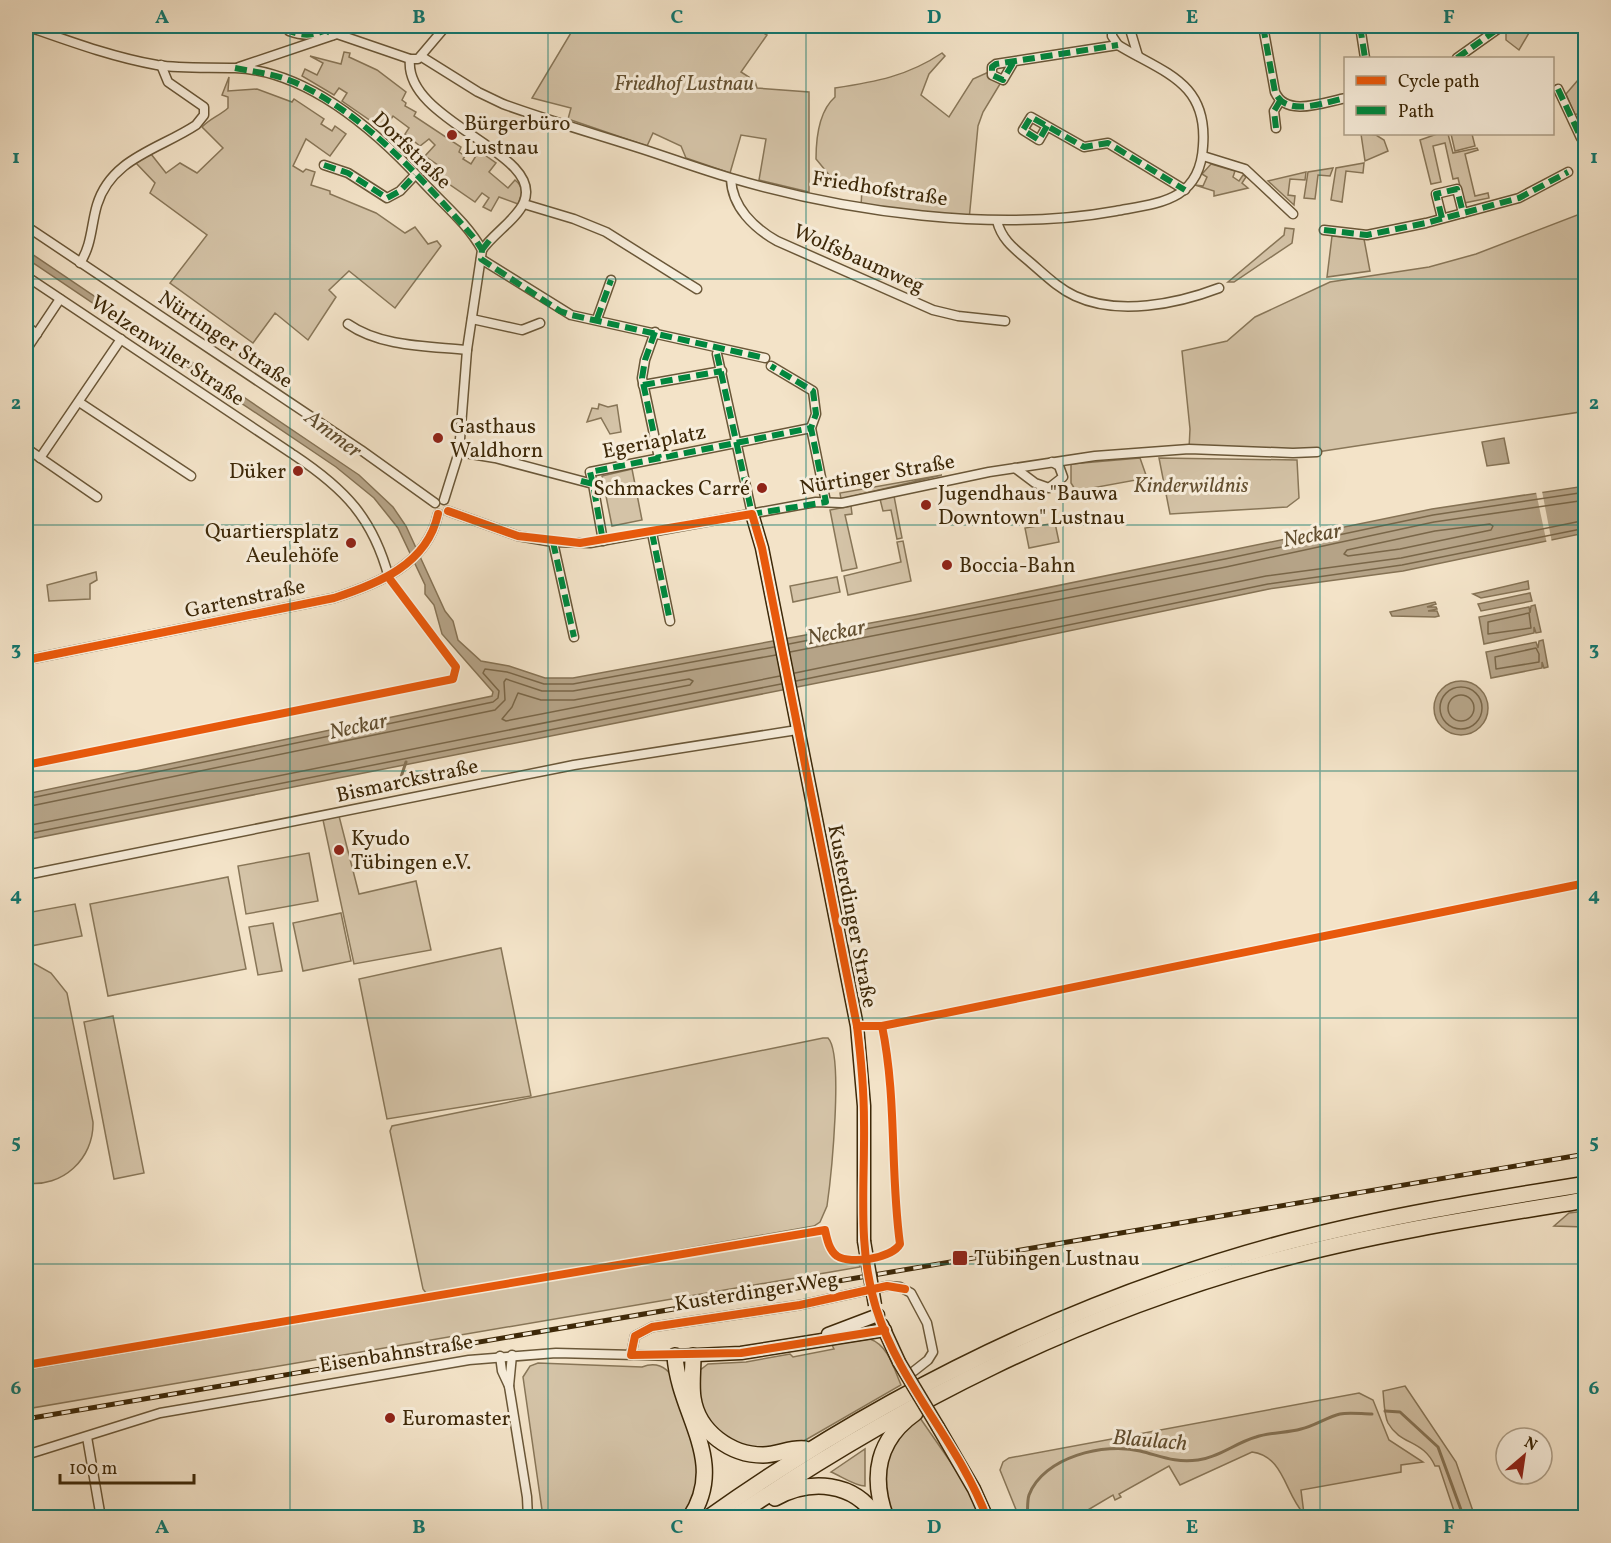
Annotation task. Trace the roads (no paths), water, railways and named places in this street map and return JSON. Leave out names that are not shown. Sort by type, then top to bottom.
[{"type":"highway","points":[[708,1518],[809,1450],[875,1410],[997,1347],[1084,1309],[1172,1276],[1347,1227],[1586,1184]]},
{"type":"highway","points":[[733,1518],[838,1448],[940,1391],[1083,1326],[1234,1273],[1391,1233],[1586,1200]]},
{"type":"highway","points":[[675,1356],[679,1381],[703,1452],[706,1471],[703,1493],[690,1518]]},
{"type":"highway","points":[[693,1356],[693,1401],[703,1423],[718,1440],[752,1455],[770,1455],[797,1448],[809,1450]]},
{"type":"highway","points":[[885,1518],[877,1482],[882,1449],[895,1429],[927,1405],[940,1391]]},
{"type":"highway","points":[[745,1518],[788,1491],[819,1485],[838,1488],[856,1497],[876,1518]]},
{"type":"street","name":"Dorfstraße","points":[[26,26],[111,55],[161,65],[235,68],[279,77],[305,88],[367,129],[415,174],[470,234],[481,255],[560,311],[765,358]]},
{"type":"street","points":[[288,26],[289,30],[312,36],[326,30],[333,35],[356,39],[410,59],[422,57],[446,26]]},
{"type":"street","points":[[1047,126],[1084,147],[1108,143],[1185,190],[1203,156],[1204,133],[1200,111],[1193,93],[1180,81],[1118,45],[1112,36],[1112,26]]},
{"type":"street","points":[[1129,26],[1138,56]]},
{"type":"street","points":[[1263,26],[1275,93],[1280,101],[1288,106],[1301,107],[1344,98]]},
{"type":"street","points":[[1360,26],[1365,57]]},
{"type":"street","points":[[1458,57],[1502,26]]},
{"type":"street","points":[[235,68],[333,35]]},
{"type":"street","points":[[1013,63],[1118,45]]},
{"type":"street","name":"Friedhofstraße","points":[[422,57],[478,92],[503,104],[731,178],[879,210],[997,221],[1085,217],[1167,202],[1185,190]]},
{"type":"street","points":[[410,59],[412,77],[425,99],[437,111],[484,143],[518,173],[525,186],[524,204],[481,255],[467,350],[459,452],[435,511],[438,514],[444,514],[448,510],[448,505],[440,502]]},
{"type":"street","points":[[80,263],[88,246],[97,205],[111,177],[123,165],[196,125],[204,115],[204,107],[168,82],[161,65]]},
{"type":"street","points":[[1558,89],[1581,138]]},
{"type":"street","points":[[1276,128],[1274,111],[1280,101]]},
{"type":"street","points":[[1203,156],[1245,169],[1293,214]]},
{"type":"street","points":[[324,165],[348,173],[387,198],[400,191],[415,174]]},
{"type":"street","points":[[1324,230],[1367,235],[1442,218],[1519,198],[1568,172]]},
{"type":"street","name":"Wolfsbaumweg","points":[[731,178],[734,195],[745,215],[756,228],[777,241],[933,310],[958,316],[1005,321]]},
{"type":"street","points":[[1442,218],[1436,194],[1457,189],[1463,213]]},
{"type":"street","points":[[524,204],[574,219],[606,232],[697,289]]},
{"type":"street","points":[[997,221],[1004,238],[1012,248],[1060,287],[1086,301],[1144,306],[1170,304],[1219,288]]},
{"type":"street","name":"Nürtinger Straße","points":[[26,226],[440,502]]},
{"type":"street","name":"Welzenwiler Straße","points":[[26,276],[329,480],[360,512],[381,548],[388,578]]},
{"type":"street","points":[[597,319],[611,280]]},
{"type":"street","points":[[26,350],[60,299]]},
{"type":"street","points":[[472,319],[522,330],[540,323]]},
{"type":"street","points":[[348,324],[363,333],[384,339],[467,350]]},
{"type":"street","points":[[26,326],[37,334]]},
{"type":"street","points":[[654,332],[643,370],[643,385],[658,458]]},
{"type":"street","points":[[40,458],[121,339]]},
{"type":"street","points":[[717,354],[752,514]]},
{"type":"street","points":[[771,366],[813,391],[816,414],[811,428],[826,502]]},
{"type":"street","points":[[643,385],[722,370]]},
{"type":"street","points":[[79,402],[191,476]]},
{"type":"street","name":"Egeriaplatz","points":[[603,541],[590,472],[811,428]]},
{"type":"street","points":[[26,448],[97,497]]},
{"type":"street","name":"Nürtinger Straße","points":[[448,510],[508,533],[553,542],[603,541],[826,502],[842,503],[1015,468],[1095,456],[1189,448],[1317,452]]},
{"type":"street","name":"Egeriaplatz","points":[[459,452],[593,484]]},
{"type":"street","points":[[1015,468],[1042,487],[1049,488],[1063,477],[1059,466],[1052,462]]},
{"type":"street","name":"Gartenstraße","points":[[26,660],[334,598],[388,578],[403,567],[415,556],[430,533],[438,514]]},
{"type":"street","name":"Kusterdinger Straße","points":[[752,514],[774,613],[861,1055],[864,1122],[864,1241],[877,1310],[899,1362],[974,1489],[987,1518]]},
{"type":"street","points":[[652,533],[670,621]]},
{"type":"street","points":[[553,542],[574,637]]},
{"type":"street","name":"Bismarckstraße","points":[[26,875],[574,765],[797,730]]},
{"type":"street","name":"Kusterdinger Weg","points":[[631,1355],[635,1336],[652,1327],[800,1305],[893,1286],[905,1289],[915,1297],[927,1323],[933,1352],[928,1360],[914,1371]]},
{"type":"street","name":"Eisenbahnstraße","points":[[781,1348],[796,1341],[841,1331],[877,1310]]},
{"type":"street","name":"Eisenbahnstraße","points":[[26,1455],[140,1419],[182,1409],[500,1356],[574,1353],[693,1356],[781,1348],[885,1330]]},
{"type":"street","points":[[512,1355],[509,1386],[527,1497],[528,1518]]},
{"type":"street","points":[[500,1356],[502,1371],[509,1386]]},
{"type":"street","points":[[87,1437],[101,1518]]},
{"type":"water","name":"Neckar","points":[[26,250],[359,475],[393,507],[406,526],[445,611],[453,621],[458,640],[481,661],[509,666],[545,678],[573,678],[914,615],[1432,509],[1585,486],[1585,533],[1403,571],[1269,589],[878,671],[26,840],[26,794],[492,696],[493,692],[442,634],[434,605],[425,594],[425,585],[398,528],[374,498],[336,467],[26,258]]},
{"type":"water","points":[[1504,438],[1509,463],[1487,466],[1482,442]]},
{"type":"water","points":[[1528,581],[1529,589],[1481,598],[1473,594]]},
{"type":"water","points":[[1530,593],[1532,601],[1481,611],[1478,604]]},
{"type":"water","points":[[1435,602],[1436,604],[1427,607],[1436,607],[1437,609],[1428,611],[1437,611],[1439,616],[1435,617],[1392,616],[1390,612]]},
{"type":"water","points":[[1535,605],[1541,632],[1536,633],[1534,627],[1534,633],[1484,644],[1479,617],[1529,607],[1530,613],[1531,606]]},
{"type":"water","points":[[1543,640],[1548,667],[1544,668],[1542,662],[1542,668],[1491,678],[1486,652],[1536,642],[1538,648],[1539,641]]},
{"type":"water","points":[[1461,681],[1471,683],[1480,689],[1486,698],[1488,708],[1486,718],[1480,727],[1471,733],[1461,735],[1451,733],[1442,727],[1436,718],[1434,708],[1436,698],[1442,689],[1451,683]]},
{"type":"waterway","points":[[400,780],[406,762]]},
{"type":"waterway","name":"Blaulach","points":[[1385,1411],[1400,1412],[1438,1447],[1464,1518]]},
{"type":"waterway","name":"Blaulach","points":[[1027,1518],[1028,1497],[1036,1482],[1047,1471],[1077,1455],[1093,1451],[1126,1449],[1175,1460],[1198,1460],[1213,1456],[1256,1437],[1306,1428],[1340,1414],[1372,1414]]},
{"type":"railway","points":[[26,1419],[1586,1154]]},
{"type":"place","name":"Bürgerbüro Lustnau","points":[[452,135]]},
{"type":"place","name":"Gasthaus Waldhorn","points":[[438,438]]},
{"type":"place","name":"Düker","points":[[298,471]]},
{"type":"place","name":"Schmackes Carré","points":[[762,488]]},
{"type":"place","name":"Jugendhaus \"Bauwa Downtown\" Lustnau","points":[[926,505]]},
{"type":"place","name":"Quartiersplatz Aeulehöfe","points":[[351,543]]},
{"type":"place","name":"Boccia-Bahn","points":[[947,565]]},
{"type":"place","name":"Kyudo Tübingen e.V.","points":[[339,850]]},
{"type":"place","name":"Tübingen Lustnau","points":[[960,1258]]},
{"type":"place","name":"Euromaster","points":[[390,1418]]},
{"type":"park label","name":"Friedhof Lustnau","points":[[684,83]]},
{"type":"park label","name":"Kinderwildnis","points":[[1191,485]]},
{"type":"water label","name":"Ammer","points":[[334,433]]}]
